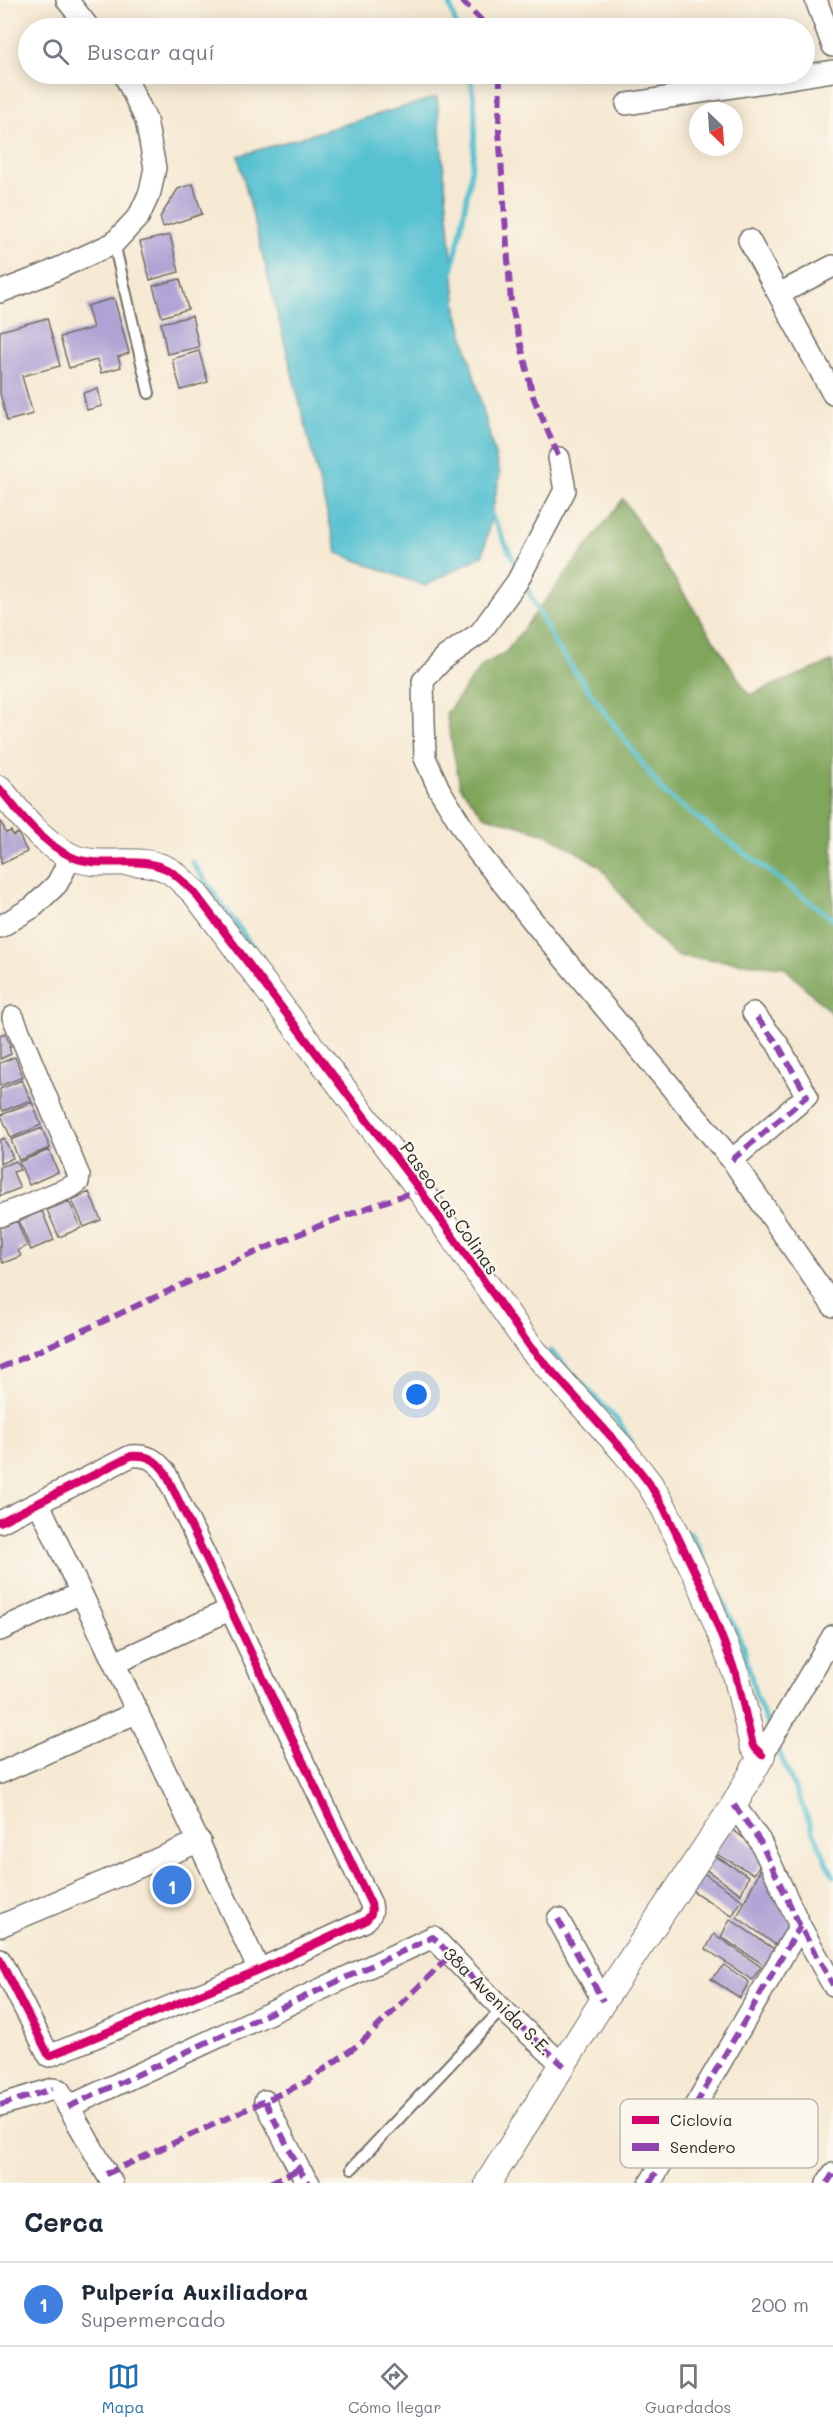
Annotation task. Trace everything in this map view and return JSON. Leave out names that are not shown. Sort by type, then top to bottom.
[{"type":"street","points":[[66,0],[81,18]]},
{"type":"street","points":[[816,0],[833,46]]},
{"type":"street","points":[[815,74],[833,71]]},
{"type":"street","points":[[0,292],[114,243],[139,216],[150,192],[155,168],[146,120],[129,84]]},
{"type":"street","points":[[627,104],[752,84]]},
{"type":"street","points":[[749,240],[833,394]]},
{"type":"street","points":[[779,294],[833,266]]},
{"type":"street","points":[[559,458],[565,490],[517,582],[480,633],[445,657],[423,681],[425,758],[439,789],[477,851],[732,1160],[833,1306]]},
{"type":"street","name":"Paseo Las Colinas","points":[[0,789],[20,814],[51,843],[71,857],[96,861],[148,863],[169,871],[194,892],[420,1190],[531,1347],[624,1451],[649,1483],[664,1508],[704,1591],[736,1674],[753,1746],[764,1751]]},
{"type":"street","points":[[0,927],[33,907],[57,884],[71,857]]},
{"type":"street","points":[[732,1160],[807,1096],[777,1043],[753,1013]]},
{"type":"street","points":[[0,1216],[71,1187],[78,1182],[79,1176],[13,1017]]},
{"type":"street","points":[[0,1522],[131,1456],[144,1455],[156,1460],[165,1472],[372,1910],[370,1917],[365,1921],[259,1970],[48,2056]]},
{"type":"street","points":[[39,1504],[259,1970]]},
{"type":"street","points":[[0,1630],[81,1593]]},
{"type":"street","points":[[115,1663],[230,1610]]},
{"type":"street","points":[[497,2180],[603,2001],[734,1804],[833,1636]]},
{"type":"street","points":[[0,1773],[138,1712]]},
{"type":"street","points":[[734,1804],[760,1841],[800,1926],[833,1985]]},
{"type":"street","points":[[0,1926],[200,1841]]},
{"type":"street","points":[[558,1919],[603,2001]]},
{"type":"street","points":[[699,2099],[800,1926]]},
{"type":"street","name":"38a Avenida S.E.","points":[[68,2107],[433,1937],[502,2009],[564,2066]]},
{"type":"street","points":[[0,1960],[48,2056],[55,2089],[112,2183]]},
{"type":"street","points":[[0,2104],[55,2089]]},
{"type":"street","points":[[265,2101],[299,2169],[309,2183]]},
{"type":"street","points":[[650,2183],[659,2168]]},
{"type":"street","points":[[827,2183],[833,2174]]},
{"type":"lane","points":[[114,243],[149,393]]},
{"type":"lane","points":[[352,2168],[502,2009]]},
{"type":"green space","points":[[623,499],[749,695],[833,661],[833,1015],[784,967],[676,956],[645,926],[600,866],[549,835],[483,815],[460,786],[446,714],[482,665],[505,653]]},
{"type":"water","points":[[437,97],[457,311],[500,474],[483,555],[425,586],[337,553],[238,156]]},
{"type":"building","points":[[193,184],[202,214],[163,227],[160,217],[178,189]]},
{"type":"building","points":[[170,235],[179,272],[150,280],[140,242]]},
{"type":"building","points":[[180,279],[188,309],[162,317],[153,286]]},
{"type":"building","points":[[114,298],[129,353],[118,357],[121,367],[101,373],[97,360],[69,368],[60,337],[93,328],[87,306]]},
{"type":"building","points":[[192,316],[199,347],[167,354],[161,323]]},
{"type":"building","points":[[47,318],[60,366],[22,376],[33,414],[7,421],[0,393],[0,331]]},
{"type":"building","points":[[199,351],[208,382],[181,390],[172,359]]},
{"type":"building","points":[[98,389],[102,406],[87,410],[83,393]]},
{"type":"building","points":[[0,820],[6,833],[11,831],[13,836],[18,833],[27,852],[1,864]]},
{"type":"building","points":[[5,1033],[11,1047],[9,1047],[11,1054],[0,1059],[0,1035]]},
{"type":"building","points":[[15,1057],[23,1077],[0,1086],[0,1063]]},
{"type":"building","points":[[22,1080],[31,1100],[3,1111],[0,1105],[0,1089]]},
{"type":"building","points":[[32,1102],[41,1125],[11,1138],[1,1115]]},
{"type":"building","points":[[42,1128],[50,1148],[19,1160],[11,1140]]},
{"type":"building","points":[[4,1138],[13,1158],[0,1164],[0,1140]]},
{"type":"building","points":[[49,1150],[58,1172],[29,1185],[19,1162]]},
{"type":"building","points":[[16,1161],[20,1170],[13,1172],[20,1188],[0,1196],[0,1167]]},
{"type":"building","points":[[89,1192],[101,1220],[84,1227],[72,1200]]},
{"type":"building","points":[[69,1201],[81,1228],[59,1237],[47,1210]]},
{"type":"building","points":[[42,1211],[54,1240],[31,1250],[19,1221]]},
{"type":"building","points":[[17,1221],[27,1246],[18,1250],[21,1256],[3,1263],[0,1257],[0,1228]]},
{"type":"building","points":[[728,1826],[756,1848],[762,1862],[754,1874],[714,1853]]},
{"type":"building","points":[[713,1855],[749,1876],[741,1894],[705,1869]]},
{"type":"building","points":[[762,1866],[794,1927],[780,1948],[737,1917]]},
{"type":"building","points":[[699,1870],[742,1900],[732,1916],[688,1888]]},
{"type":"building","points":[[730,1919],[777,1951],[767,1967],[721,1937]]},
{"type":"building","points":[[714,1934],[761,1967],[752,1980],[706,1949]]},
{"type":"building","points":[[724,1965],[749,1982],[740,1998],[711,1979]]},
{"type":"waterway","points":[[448,0],[454,18]]},
{"type":"waterway","points":[[452,273],[467,199],[474,147],[474,97],[471,84]]},
{"type":"waterway","points":[[489,510],[518,569]]},
{"type":"waterway","points":[[523,580],[555,644],[664,793],[833,919]]},
{"type":"waterway","points":[[192,862],[271,973]]},
{"type":"waterway","points":[[551,1351],[619,1422],[632,1443]]},
{"type":"waterway","points":[[689,1532],[698,1546],[744,1648],[756,1696],[770,1731]]},
{"type":"waterway","points":[[776,1745],[833,1876]]},
{"type":"marked path","points":[[461,0],[479,18]]},
{"type":"marked path","points":[[500,84],[499,131],[511,303],[533,396],[559,458]]},
{"type":"marked path","points":[[732,1160],[807,1096],[777,1043],[753,1013]]},
{"type":"marked path","points":[[0,1368],[260,1250],[366,1208],[420,1190]]},
{"type":"marked path","points":[[734,1805],[760,1841],[800,1926],[833,1985]]},
{"type":"marked path","points":[[558,1919],[603,2001]]},
{"type":"marked path","points":[[699,2099],[800,1926]]},
{"type":"marked path","points":[[68,2107],[433,1937],[502,2009],[564,2066]]},
{"type":"marked path","points":[[106,2174],[308,2081],[362,2042],[451,1955]]},
{"type":"marked path","points":[[0,2105],[53,2089]]},
{"type":"marked path","points":[[265,2101],[299,2169],[309,2183]]},
{"type":"marked path","points":[[650,2183],[659,2168]]},
{"type":"marked path","points":[[270,2183],[299,2169]]},
{"type":"marked path","points":[[827,2183],[833,2174]]},
{"type":"cycle path","points":[[0,789],[40,835],[70,856],[94,862],[133,862],[158,866],[173,873],[194,892],[420,1190],[531,1348],[624,1451],[649,1483],[664,1508],[704,1591],[736,1674],[753,1746],[762,1755]]},
{"type":"cycle path","points":[[0,1522],[131,1456],[147,1457],[158,1464],[165,1472],[372,1909],[365,1921],[259,1970],[49,2056],[0,1960]]},
{"type":"place","name":"Pulpería Auxiliadora","points":[[172,1885]]}]
